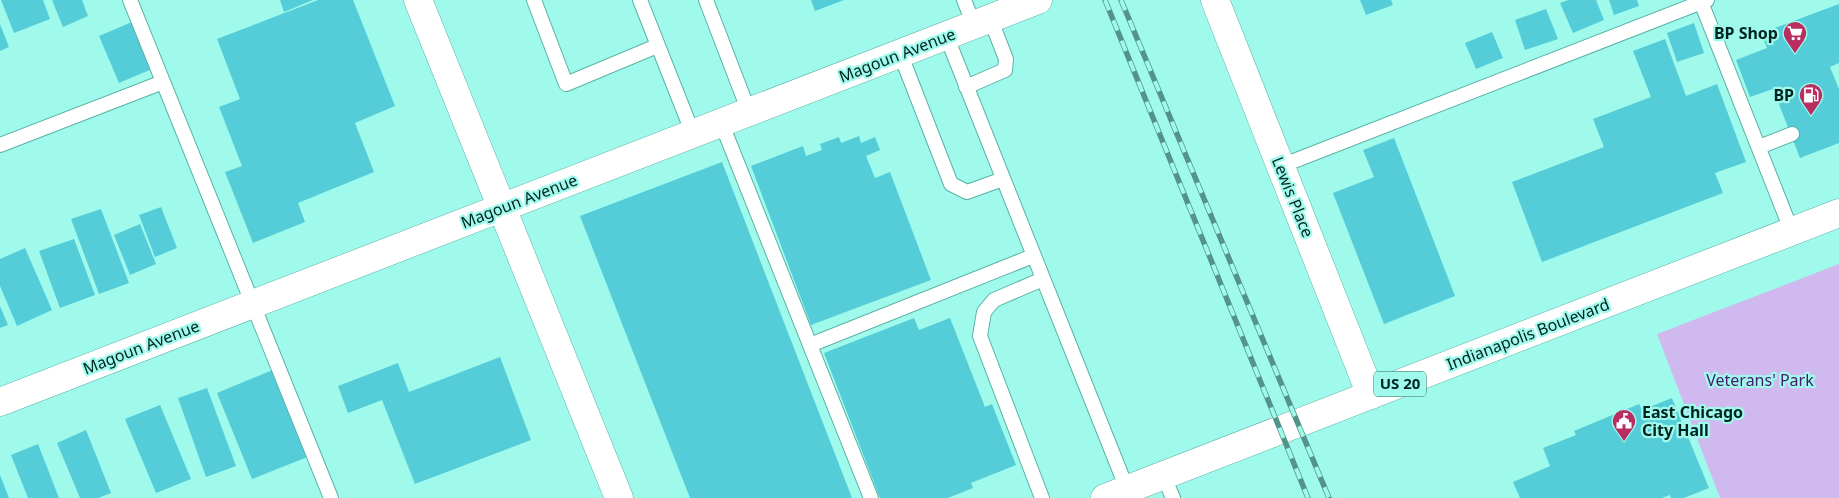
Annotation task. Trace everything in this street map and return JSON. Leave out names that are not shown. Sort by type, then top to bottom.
[{"type":"street","points":[[418,0],[620,498]]},
{"type":"street","name":"Magoun Avenue","points":[[0,402],[1038,0]]},
{"type":"street","name":"Lewis Place","points":[[1215,0],[1371,395]]},
{"type":"street","name":"Indianapolis Boulevard","points":[[1116,494],[1168,487],[1371,395],[1839,213]]},
{"type":"lane","points":[[130,0],[331,498]]},
{"type":"lane","points":[[534,0],[566,84],[657,46]]},
{"type":"lane","points":[[640,0],[693,134]]},
{"type":"lane","points":[[706,0],[749,112]]},
{"type":"lane","points":[[964,0],[982,22],[1006,58],[1005,70],[966,87]]},
{"type":"lane","points":[[1281,166],[1704,1],[1792,232]]},
{"type":"lane","points":[[946,35],[1043,279],[1116,494]]},
{"type":"lane","points":[[900,53],[951,184],[967,192],[1003,179]]},
{"type":"lane","points":[[0,145],[164,82]]},
{"type":"lane","points":[[721,122],[871,498]]},
{"type":"lane","points":[[1759,147],[1792,134]]},
{"type":"lane","points":[[810,345],[1033,256]]},
{"type":"lane","points":[[1042,498],[980,336],[984,312],[994,300],[1043,279]]},
{"type":"green space","name":"Veterans' Park","points":[[1839,264],[1839,498],[1720,498],[1657,334]]},
{"type":"building","points":[[1,0],[43,0],[50,19],[14,33]]},
{"type":"building","points":[[52,0],[82,0],[88,16],[63,27]]},
{"type":"building","points":[[280,0],[313,0],[284,12]]},
{"type":"building","points":[[318,0],[353,0],[395,106],[355,123],[374,172],[298,203],[305,222],[253,243],[225,172],[242,166],[219,107],[240,99],[217,39]]},
{"type":"building","points":[[811,0],[844,0],[815,11]]},
{"type":"building","points":[[1360,0],[1391,0],[1393,5],[1366,15]]},
{"type":"building","points":[[1568,0],[1596,0],[1604,20],[1573,33],[1560,3]]},
{"type":"building","points":[[1609,0],[1637,0],[1639,6],[1614,15]]},
{"type":"building","points":[[1839,4],[1839,63],[1830,67],[1839,89],[1839,143],[1800,158],[1773,89],[1750,97],[1736,60],[1767,48],[1761,33]]},
{"type":"building","points":[[1546,9],[1558,39],[1525,50],[1515,20]]},
{"type":"building","points":[[132,22],[152,69],[119,83],[99,36]]},
{"type":"building","points":[[1694,23],[1704,53],[1677,62],[1667,33]]},
{"type":"building","points":[[0,24],[9,47],[0,51]]},
{"type":"building","points":[[1492,32],[1503,58],[1476,69],[1465,43]]},
{"type":"building","points":[[1665,39],[1686,96],[1717,84],[1746,162],[1715,173],[1723,193],[1542,262],[1512,182],[1604,147],[1593,119],[1651,97],[1633,51]]},
{"type":"building","points":[[859,136],[861,143],[875,137],[880,150],[866,156],[875,178],[890,172],[931,280],[811,325],[751,166],[803,146],[806,156],[822,150],[820,144],[839,137],[841,143]]},
{"type":"building","points":[[1394,138],[1455,296],[1384,324],[1333,193],[1374,177],[1363,150]]},
{"type":"building","points":[[722,162],[852,498],[690,498],[580,216]]},
{"type":"building","points":[[161,207],[177,248],[155,257],[139,215]]},
{"type":"building","points":[[101,209],[129,283],[99,294],[71,219]]},
{"type":"building","points":[[140,224],[156,264],[130,275],[114,235]]},
{"type":"building","points":[[74,239],[95,295],[60,308],[39,251]]},
{"type":"building","points":[[25,248],[52,310],[17,326],[0,286],[0,259]]},
{"type":"building","points":[[0,306],[8,325],[0,328]]},
{"type":"building","points":[[914,318],[919,330],[950,318],[985,407],[992,404],[1016,465],[971,483],[973,488],[948,498],[880,498],[824,353]]},
{"type":"building","points":[[500,357],[531,440],[415,484],[382,400],[348,413],[338,386],[398,363],[409,392]]},
{"type":"building","points":[[275,369],[310,456],[252,479],[217,393]]},
{"type":"building","points":[[207,388],[236,466],[206,477],[178,398]]},
{"type":"building","name":"East Chicago City Hall","points":[[1672,398],[1709,488],[1684,498],[1671,498],[1670,495],[1662,498],[1520,498],[1513,482],[1550,466],[1543,448],[1576,435],[1574,431],[1639,404],[1642,410]]},
{"type":"building","points":[[160,405],[191,479],[156,493],[125,419]]},
{"type":"building","points":[[86,430],[111,493],[98,498],[80,498],[57,443]]},
{"type":"building","points":[[38,444],[59,498],[28,498],[11,455]]},
{"type":"building","points":[[0,475],[9,498],[0,498]]},
{"type":"railway","points":[[1105,0],[1308,498]]},
{"type":"railway","points":[[1121,0],[1329,498]]},
{"type":"place","name":"BP Shop","points":[[1795,54]]},
{"type":"place","name":"BP","points":[[1811,116]]},
{"type":"place","name":"East Chicago City Hall","points":[[1624,442]]}]
